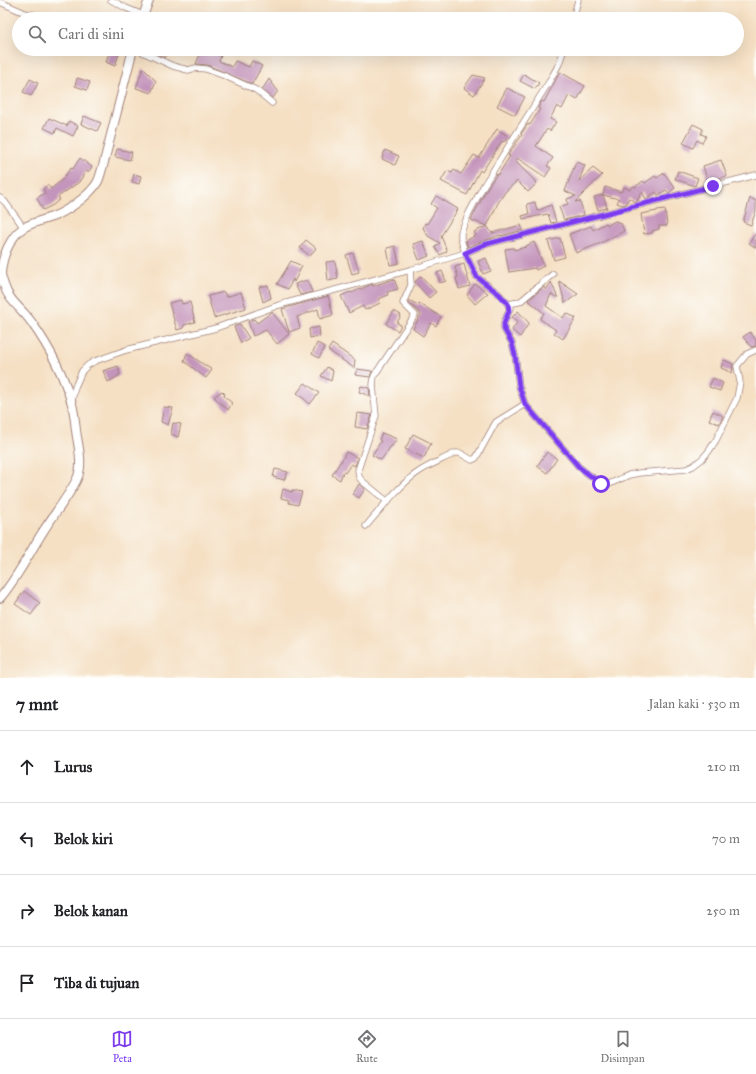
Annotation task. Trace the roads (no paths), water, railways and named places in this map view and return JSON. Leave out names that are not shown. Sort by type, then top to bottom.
[{"type":"main road","points":[[145,12],[149,0]]},
{"type":"main road","points":[[0,598],[12,583],[79,474],[80,454],[72,404],[50,353],[30,320],[9,298],[5,289],[1,275],[7,250],[13,239],[24,228],[63,212],[76,203],[97,183],[105,160],[131,56]]},
{"type":"street","points":[[111,0],[134,12]]},
{"type":"street","points":[[575,12],[578,0]]},
{"type":"street","points":[[0,2],[23,12]]},
{"type":"street","points":[[152,56],[174,66],[188,70],[196,68],[206,69],[225,76],[256,90],[272,103]]},
{"type":"street","points":[[561,56],[549,82],[475,200],[462,232],[461,239],[465,253],[477,277],[499,294],[508,304],[509,311],[504,323],[504,329],[512,343],[519,386],[525,404],[579,467],[601,484],[607,485],[629,475],[639,473],[686,469],[702,459],[712,446],[737,398],[740,382],[737,366],[747,354],[756,350]]},
{"type":"street","points":[[72,404],[79,378],[82,371],[88,365],[126,350],[216,328],[279,305],[410,270],[465,253],[483,245],[756,174]]},
{"type":"street","points":[[0,198],[5,202],[24,228]]},
{"type":"street","points":[[388,502],[362,481],[359,477],[358,470],[376,416],[373,385],[374,376],[416,315],[404,303],[411,285],[410,270]]},
{"type":"street","points":[[508,304],[519,302],[553,274]]},
{"type":"street","points":[[366,526],[412,477],[428,467],[455,453],[460,453],[472,460],[476,458],[496,422],[525,404]]}]
